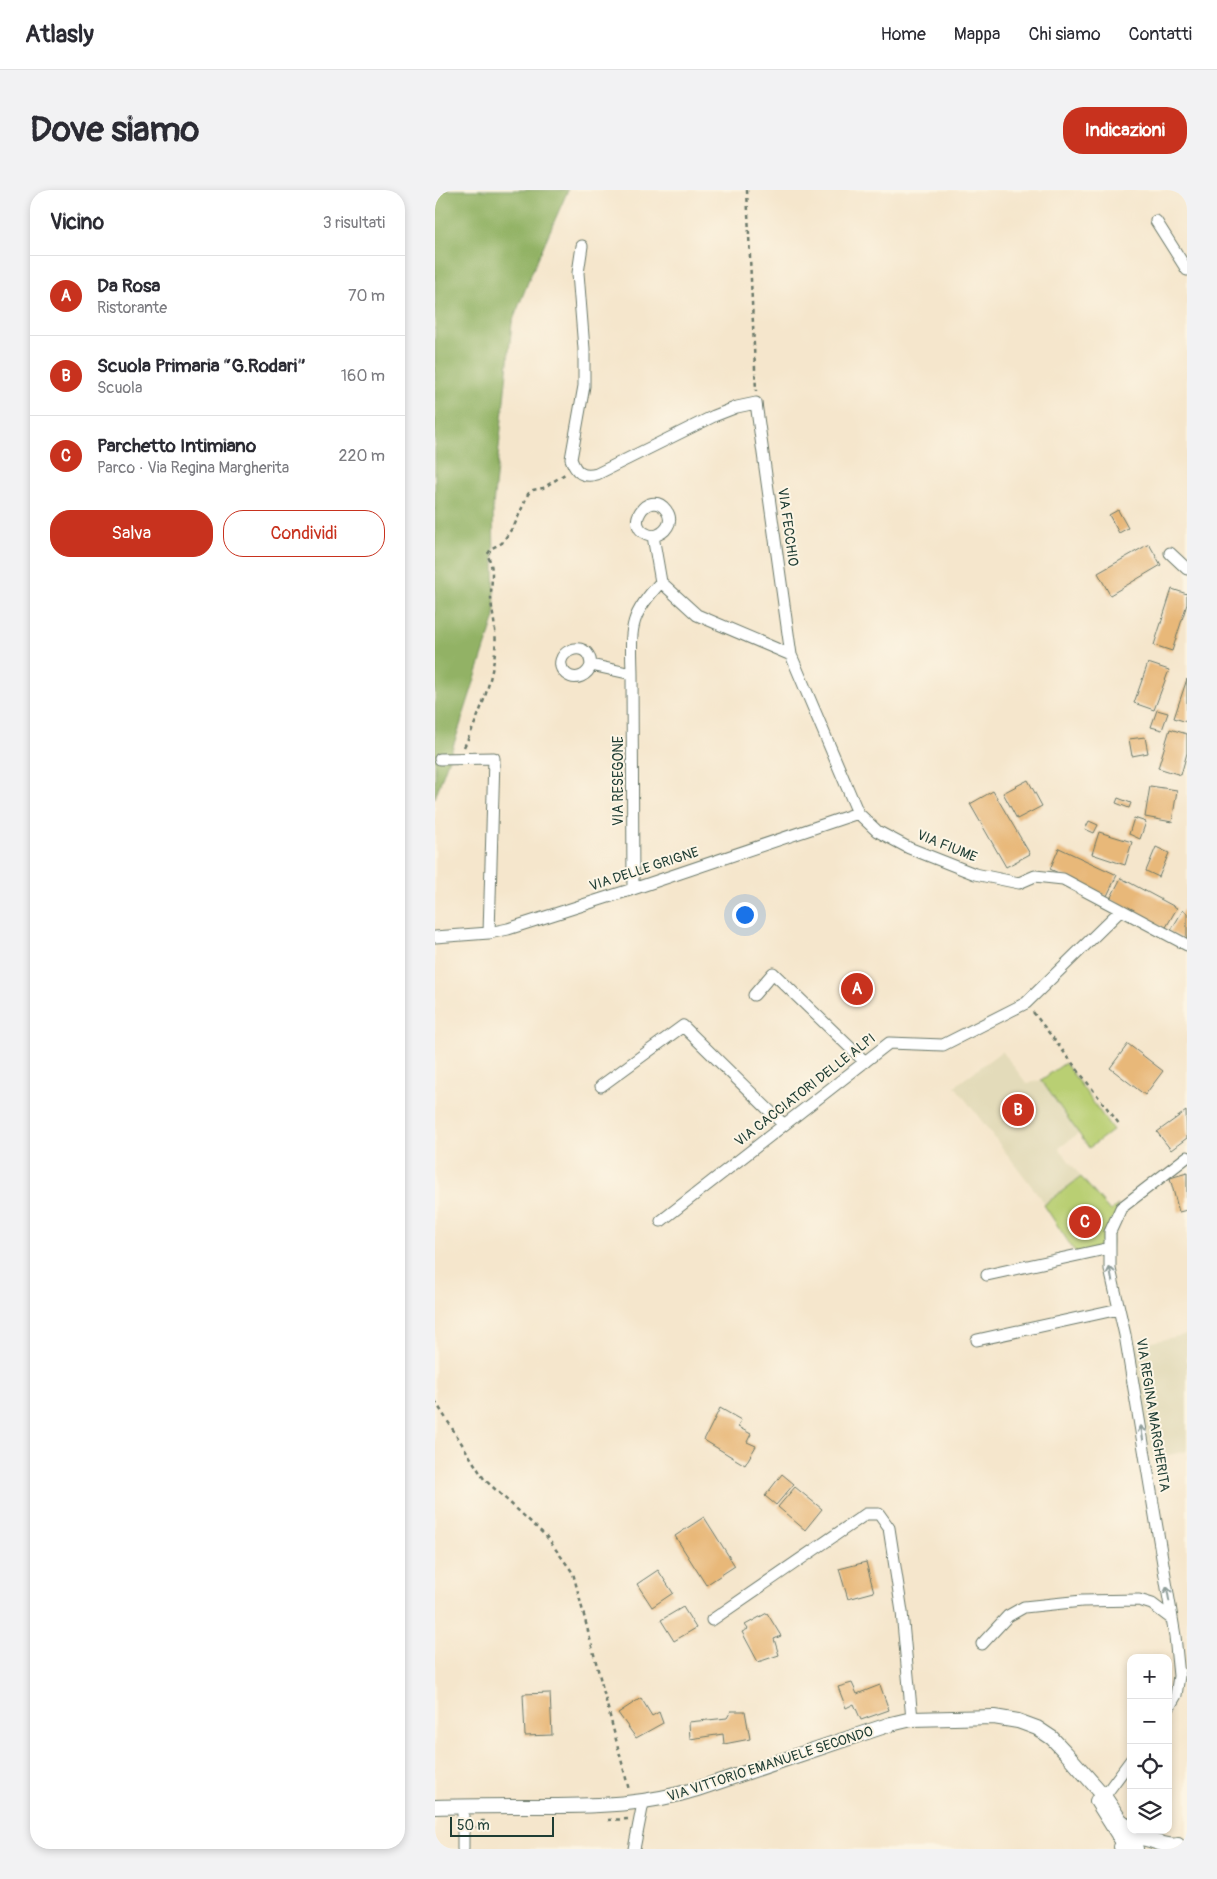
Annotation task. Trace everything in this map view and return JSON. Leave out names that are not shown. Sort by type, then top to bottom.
[{"type":"street","points":[[1156,221],[1187,270]]},
{"type":"street","points":[[582,246],[578,273],[584,349],[584,386],[571,459],[574,468],[580,474],[588,476],[597,474],[714,416],[737,407],[756,403]]},
{"type":"street","name":"VIA FECCHIO","points":[[756,403],[791,655]]},
{"type":"street","points":[[653,536],[661,582],[697,614],[791,655]]},
{"type":"street","points":[[1170,553],[1187,569]]},
{"type":"street","name":"VIA RESEGONE","points":[[633,889],[631,633],[637,612],[661,582]]},
{"type":"street","name":"VIA FIUME","points":[[791,655],[858,813],[877,831],[909,848],[975,874],[1019,883],[1035,876],[1063,879],[1187,945]]},
{"type":"street","points":[[591,665],[632,674]]},
{"type":"street","points":[[440,759],[494,758],[489,933]]},
{"type":"street","name":"VIA DELLE GRIGNE","points":[[435,937],[489,933],[508,929],[858,813]]},
{"type":"street","name":"VIA CACCIATORI DELLE ALPI","points":[[661,1221],[889,1043],[943,1045],[1026,1003],[1121,910]]},
{"type":"street","points":[[754,995],[773,973],[865,1062]]},
{"type":"street","points":[[601,1086],[683,1026],[784,1125]]},
{"type":"street","name":"VIA REGINA MARGHERITA","points":[[1172,1702],[1182,1687],[1142,1428],[1110,1269],[1110,1248],[1111,1232],[1121,1208],[1187,1157]]},
{"type":"street","points":[[987,1275],[1110,1248]]},
{"type":"street","points":[[977,1340],[1119,1308]]},
{"type":"street","points":[[712,1620],[866,1514],[879,1514],[889,1528],[902,1612],[912,1719]]},
{"type":"street","points":[[982,1644],[1008,1616],[1024,1607],[1082,1601],[1139,1600],[1152,1604],[1172,1619]]},
{"type":"street","name":"VIA VITTORIO EMANUELE SECONDO","points":[[435,1807],[609,1806],[638,1803],[681,1795],[891,1724],[912,1719],[994,1718],[1019,1721],[1037,1728],[1052,1738],[1101,1800],[1127,1826]]},
{"type":"street","points":[[1101,1800],[1127,1765]]},
{"type":"street","name":"VIA VITTORIO EMANUELE SECONDO","points":[[1101,1800],[1127,1847]]},
{"type":"street","points":[[634,1849],[640,1819],[638,1803]]},
{"type":"street","points":[[463,1806],[463,1845]]},
{"type":"street","name":"VIA VITTORIO EMANUELE SECONDO","points":[[1143,1834],[1161,1841],[1183,1845]]},
{"type":"street","name":"VIA VITTORIO EMANUELE SECONDO","points":[[1127,1847],[1130,1840],[1138,1838],[1164,1846],[1183,1845]]},
{"type":"path","points":[[747,190],[756,403]]},
{"type":"path","points":[[458,758],[478,715],[489,682],[494,655],[495,630],[491,597],[492,572],[491,561],[487,555],[493,548],[502,543],[515,524],[528,494],[533,490],[543,488],[574,468]]},
{"type":"path","points":[[1026,1003],[1120,1125]]},
{"type":"path","points":[[435,1401],[484,1479],[546,1536],[573,1573],[638,1803]]},
{"type":"path","points":[[600,1820],[640,1819]]},
{"type":"path","points":[[463,1845],[482,1821],[492,1821]]},
{"type":"shaded area","points":[[1002,1051],[1027,1084],[1041,1080],[1079,1133],[1059,1148],[1081,1177],[1044,1205],[1043,1201],[955,1086]]},
{"type":"shaded area","points":[[1187,1334],[1187,1451],[1151,1459],[1126,1348]]},
{"type":"green space","points":[[435,190],[568,190],[512,323],[493,506],[495,617],[435,798]]},
{"type":"green space","points":[[1065,1063],[1113,1130],[1089,1148],[1041,1080]]},
{"type":"green space","points":[[1081,1177],[1110,1211],[1118,1205],[1110,1248],[1077,1255],[1044,1205]]},
{"type":"building","points":[[1118,510],[1128,528],[1119,533],[1109,515]]},
{"type":"building","points":[[1149,544],[1161,565],[1110,595],[1098,573]]},
{"type":"building","points":[[1172,589],[1187,594],[1187,604],[1172,651],[1154,645]]},
{"type":"building","points":[[1148,663],[1169,670],[1154,710],[1134,703]]},
{"type":"building","points":[[1187,679],[1187,722],[1174,718]]},
{"type":"building","points":[[1157,710],[1168,713],[1162,730],[1151,727]]},
{"type":"building","points":[[1170,729],[1187,734],[1187,753],[1181,775],[1158,768]]},
{"type":"building","points":[[1145,737],[1148,753],[1132,756],[1129,739]]},
{"type":"building","points":[[1028,780],[1042,806],[1017,819],[1003,793]]},
{"type":"building","points":[[1150,786],[1177,790],[1172,822],[1145,817]]},
{"type":"building","points":[[993,791],[1030,854],[1006,867],[970,804]]},
{"type":"building","points":[[1118,798],[1131,803],[1129,808],[1116,803]]},
{"type":"building","points":[[1134,818],[1146,822],[1140,839],[1129,834]]},
{"type":"building","points":[[1089,821],[1098,825],[1094,833],[1085,829]]},
{"type":"building","points":[[1099,832],[1132,842],[1125,865],[1092,854]]},
{"type":"building","points":[[1156,847],[1169,853],[1159,877],[1146,871]]},
{"type":"building","points":[[1059,848],[1117,875],[1107,896],[1050,869]]},
{"type":"building","points":[[1121,878],[1177,908],[1165,929],[1110,899]]},
{"type":"building","points":[[1183,910],[1187,913],[1187,941],[1170,932]]},
{"type":"building","points":[[1128,1044],[1163,1071],[1145,1095],[1110,1068]]},
{"type":"building","points":[[1186,1111],[1187,1138],[1171,1150],[1157,1132]]},
{"type":"building","points":[[1187,1173],[1187,1210],[1179,1212],[1170,1178]]},
{"type":"building","points":[[720,1408],[741,1420],[738,1427],[751,1434],[747,1442],[756,1446],[745,1465],[704,1440]]},
{"type":"building","points":[[782,1474],[794,1484],[776,1505],[765,1496]]},
{"type":"building","points":[[795,1487],[822,1509],[805,1530],[778,1507]]},
{"type":"building","points":[[704,1517],[735,1566],[706,1585],[675,1536]]},
{"type":"building","points":[[866,1562],[874,1592],[848,1599],[839,1569]]},
{"type":"building","points":[[658,1570],[673,1593],[652,1607],[637,1584]]},
{"type":"building","points":[[683,1607],[696,1628],[674,1641],[661,1620]]},
{"type":"building","points":[[767,1613],[781,1636],[774,1639],[779,1655],[758,1662],[742,1632],[748,1629],[745,1625]]},
{"type":"building","points":[[852,1683],[857,1694],[880,1685],[889,1710],[861,1720],[854,1704],[846,1708],[838,1687]]},
{"type":"building","points":[[550,1693],[552,1735],[525,1736],[523,1694]]},
{"type":"building","points":[[641,1698],[652,1716],[659,1712],[663,1723],[636,1738],[618,1713]]},
{"type":"building","points":[[731,1711],[745,1711],[750,1739],[724,1744],[723,1734],[690,1739],[689,1722],[727,1718]]},
{"type":"place","name":"Da Rosa","points":[[857,989]]},
{"type":"place","name":"Scuola Primaria “G.Rodari”","points":[[1018,1110]]},
{"type":"place","name":"Parchetto Intimiano","points":[[1085,1222]]}]
